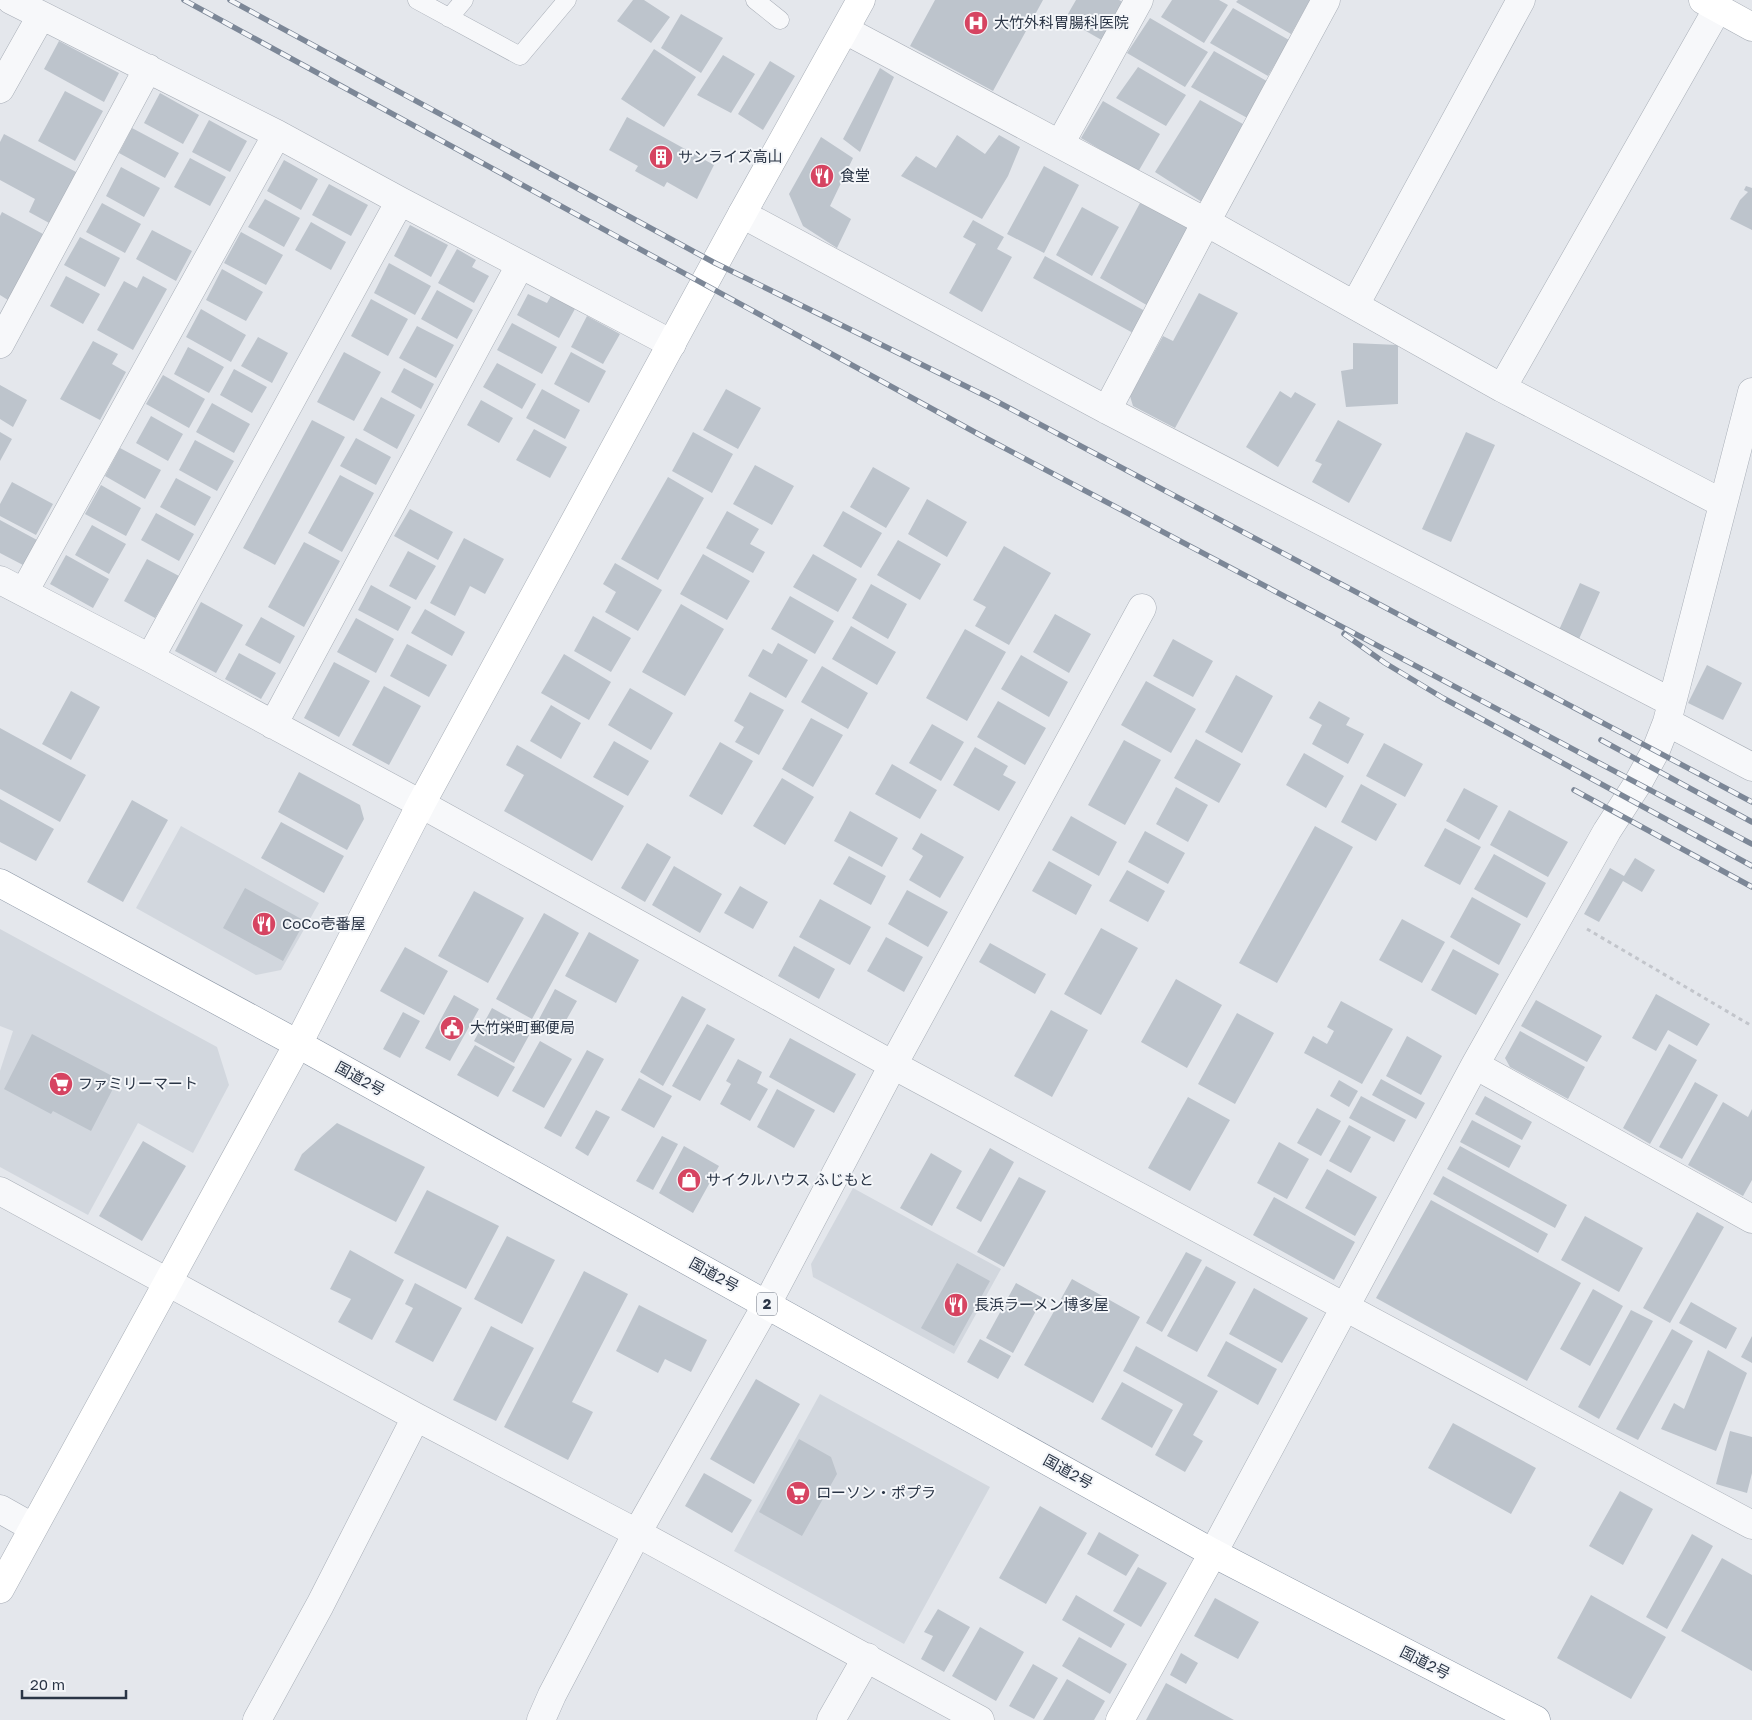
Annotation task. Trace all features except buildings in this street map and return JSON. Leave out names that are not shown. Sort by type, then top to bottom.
[{"type":"main road","points":[[0,1589],[32,1527],[298,1044],[421,804],[742,214],[861,0]]},
{"type":"main road","points":[[1710,4],[1752,27]]},
{"type":"main road","name":"国道2号","points":[[0,883],[298,1044],[1214,1553],[1536,1720]]},
{"type":"main road","points":[[1120,1720],[1214,1553]]},
{"type":"street","points":[[11,0],[277,134],[520,266],[672,344]]},
{"type":"street","points":[[1060,144],[1139,0]]},
{"type":"street","points":[[1107,410],[1326,0]]},
{"type":"street","points":[[1355,305],[1521,0]]},
{"type":"street","points":[[1502,388],[1710,4]]},
{"type":"street","points":[[0,89],[41,16]]},
{"type":"street","points":[[845,30],[1206,222],[1502,388],[1722,503]]},
{"type":"street","points":[[0,344],[148,68]]},
{"type":"street","points":[[24,592],[277,134]]},
{"type":"street","points":[[150,658],[400,202]]},
{"type":"street","points":[[742,214],[1669,712],[1752,767]]},
{"type":"street","points":[[273,725],[520,266]]},
{"type":"street","points":[[1214,1553],[1475,1065],[1656,750],[1669,712],[1752,392]]},
{"type":"street","points":[[0,580],[150,658],[421,804],[893,1065],[1752,1525]]},
{"type":"street","points":[[541,1720],[552,1695],[637,1532],[767,1304],[893,1065],[1142,608]]},
{"type":"street","points":[[1475,1065],[1752,1218]]},
{"type":"street","points":[[0,1190],[416,1417],[637,1532],[980,1720]]},
{"type":"street","points":[[257,1720],[320,1605],[416,1417]]},
{"type":"street","points":[[0,1509],[32,1527]]},
{"type":"street","points":[[831,1720],[867,1657]]},
{"type":"lane","points":[[417,0],[520,56],[567,0]]},
{"type":"lane","points":[[449,18],[464,0]]},
{"type":"lane","points":[[755,0],[780,20]]},
{"type":"path","points":[[1561,913],[1752,1026]]},
{"type":"shaded area","points":[[181,826],[319,903],[281,970],[256,975],[136,908]]},
{"type":"shaded area","points":[[0,929],[217,1047],[229,1085],[193,1153],[138,1123],[88,1215],[0,1167],[0,1071],[13,1031],[0,1026]]},
{"type":"shaded area","points":[[853,1188],[1001,1269],[954,1354],[813,1277],[811,1264]]},
{"type":"shaded area","points":[[820,1394],[990,1487],[904,1644],[734,1551]]},
{"type":"railway","points":[[184,0],[980,435],[1752,844]]},
{"type":"railway","points":[[230,0],[715,263],[994,400],[1752,802]]},
{"type":"railway","points":[[1344,634],[1385,663],[1443,698],[1752,866]]},
{"type":"railway","points":[[1601,740],[1752,822]]},
{"type":"railway","points":[[1574,790],[1752,887]]},
{"type":"place","name":"大竹外科胃腸科医院","points":[[976,23]]},
{"type":"place","name":"サンライズ高山","points":[[661,157]]},
{"type":"place","name":"食堂","points":[[822,176]]},
{"type":"place","name":"CoCo壱番屋","points":[[264,924]]},
{"type":"place","name":"大竹栄町郵便局","points":[[452,1028]]},
{"type":"place","name":"ファミリーマート","points":[[61,1084]]},
{"type":"place","name":"サイクルハウス ふじもと","points":[[689,1180]]},
{"type":"place","name":"長浜ラーメン博多屋","points":[[956,1305]]},
{"type":"place","name":"ローソン・ポプラ","points":[[798,1493]]}]
